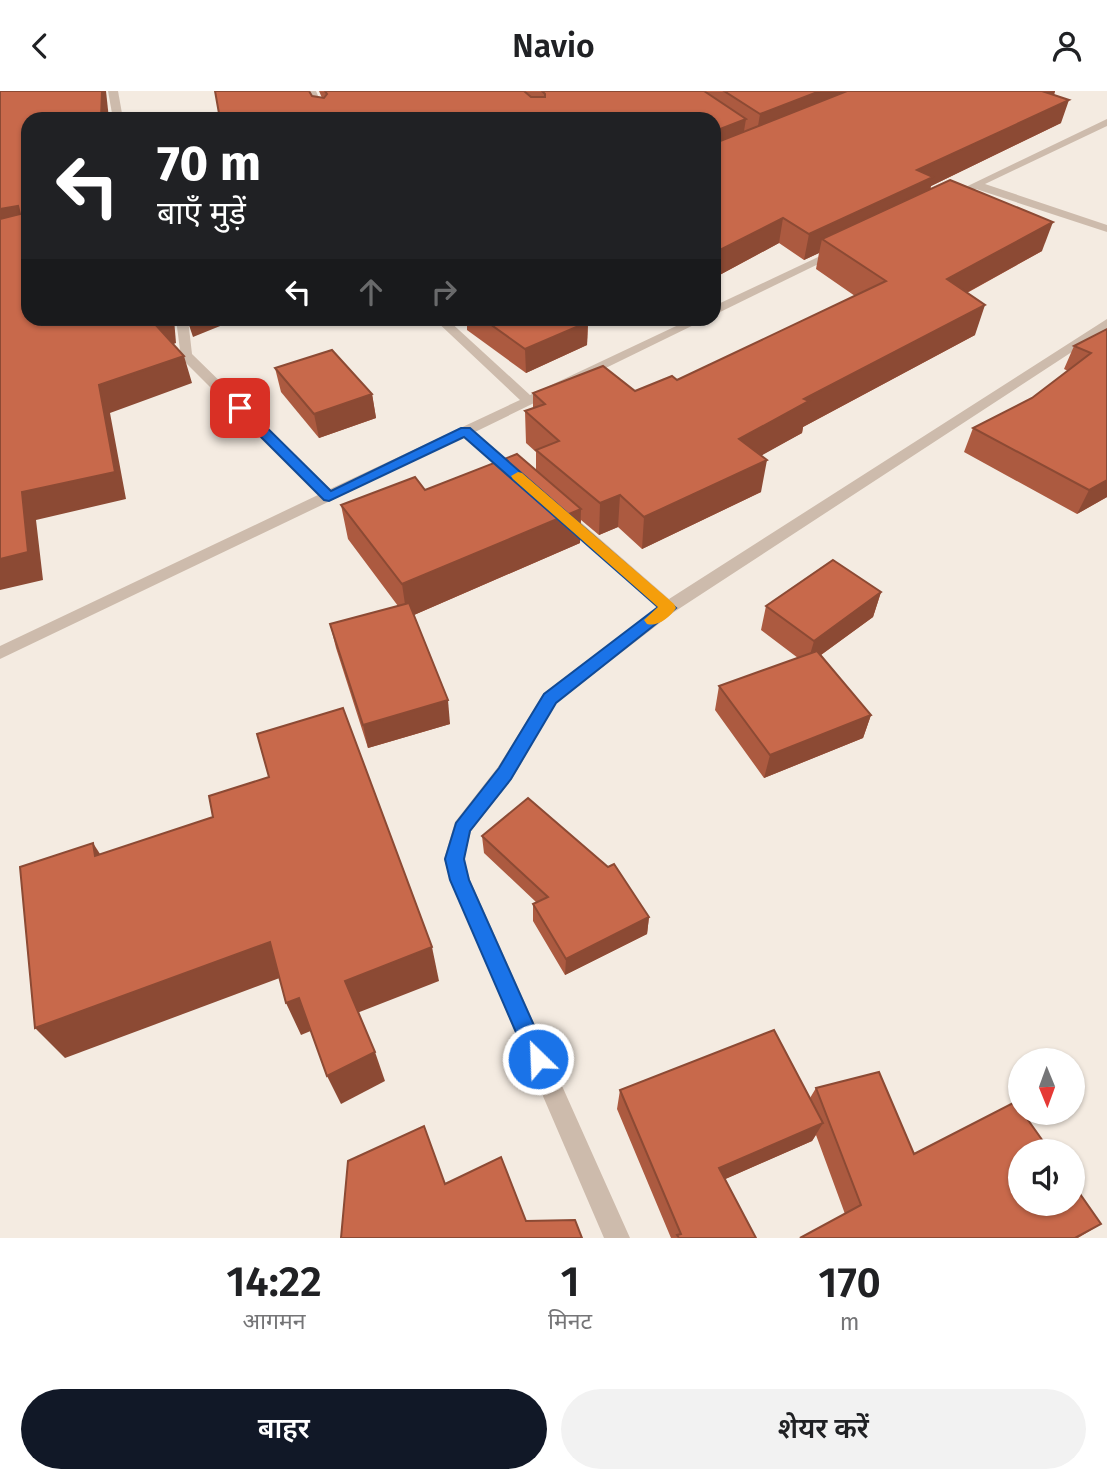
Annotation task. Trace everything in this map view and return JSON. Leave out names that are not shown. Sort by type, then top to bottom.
[{"type":"street","points":[[113,91],[117,112]]},
{"type":"street","points":[[311,91],[320,112]]},
{"type":"street","points":[[939,203],[1107,122]]},
{"type":"street","points":[[976,185],[1107,229]]},
{"type":"street","points":[[721,308],[851,245]]},
{"type":"street","points":[[617,1238],[460,880],[454,859],[462,828],[505,773],[550,698],[668,608],[1107,323]]},
{"type":"street","points":[[183,326],[186,355],[329,497]]},
{"type":"street","points":[[448,326],[529,401]]},
{"type":"street","points":[[0,653],[684,326]]},
{"type":"street","points":[[466,431],[526,484]]},
{"type":"street","points":[[557,510],[668,608]]},
{"type":"building","points":[[0,91],[102,91],[101,112],[21,112],[21,326],[157,326],[184,356],[99,385],[115,472],[22,492],[28,552],[0,559],[0,219],[20,214],[18,206],[0,209]]},
{"type":"building","points":[[215,91],[309,91],[312,96],[324,98],[327,94],[325,91],[524,91],[531,97],[545,97],[542,91],[704,91],[746,119],[721,129],[721,112],[219,112]]},
{"type":"building","points":[[724,91],[820,91],[760,114]]},
{"type":"building","points":[[847,91],[1042,91],[1069,100],[917,170],[933,177],[809,234],[783,218],[721,249],[721,141]]},
{"type":"building","points":[[950,180],[1053,222],[947,279],[985,305],[804,399],[809,401],[739,439],[767,460],[644,517],[620,495],[600,503],[536,450],[559,441],[525,411],[545,404],[533,393],[603,366],[635,391],[672,376],[677,380],[886,281],[822,239]]},
{"type":"building","points":[[493,326],[579,326],[525,349]]},
{"type":"building","points":[[1107,329],[1107,480],[1089,490],[973,428],[1032,398],[1091,353],[1074,346]]},
{"type":"building","points":[[332,350],[372,394],[314,414],[275,368]]},
{"type":"building","points":[[517,454],[581,509],[402,584],[341,505],[415,477],[425,490]]},
{"type":"building","points":[[833,560],[881,592],[814,641],[766,606]]},
{"type":"building","points":[[409,603],[448,700],[363,725],[330,624]]},
{"type":"building","points":[[817,651],[871,715],[770,755],[719,686]]},
{"type":"building","points":[[343,708],[432,947],[345,981],[375,1052],[327,1076],[299,998],[286,1003],[270,942],[35,1028],[20,867],[93,843],[95,856],[213,817],[209,796],[269,777],[257,734]]},
{"type":"building","points":[[528,798],[608,867],[614,864],[649,917],[566,959],[533,904],[548,897],[482,836]]},
{"type":"building","points":[[774,1030],[823,1123],[719,1168],[756,1238],[679,1238],[677,1235],[681,1234],[620,1090]]},
{"type":"building","points":[[879,1072],[914,1154],[1008,1106],[1008,1125],[1032,1125],[1041,1139],[1008,1139],[1008,1216],[1085,1216],[1085,1201],[1101,1224],[1075,1238],[800,1238],[861,1205],[816,1088]]},
{"type":"building","points":[[424,1126],[445,1184],[501,1157],[526,1221],[575,1220],[582,1238],[341,1238],[348,1161]]},
{"type":"slow traffic","points":[[518,476],[668,608],[652,620]]},
{"type":"route","points":[[240,408],[329,497],[466,431],[668,608],[550,698],[505,773],[462,828],[454,859],[460,880],[538,1059]]}]
